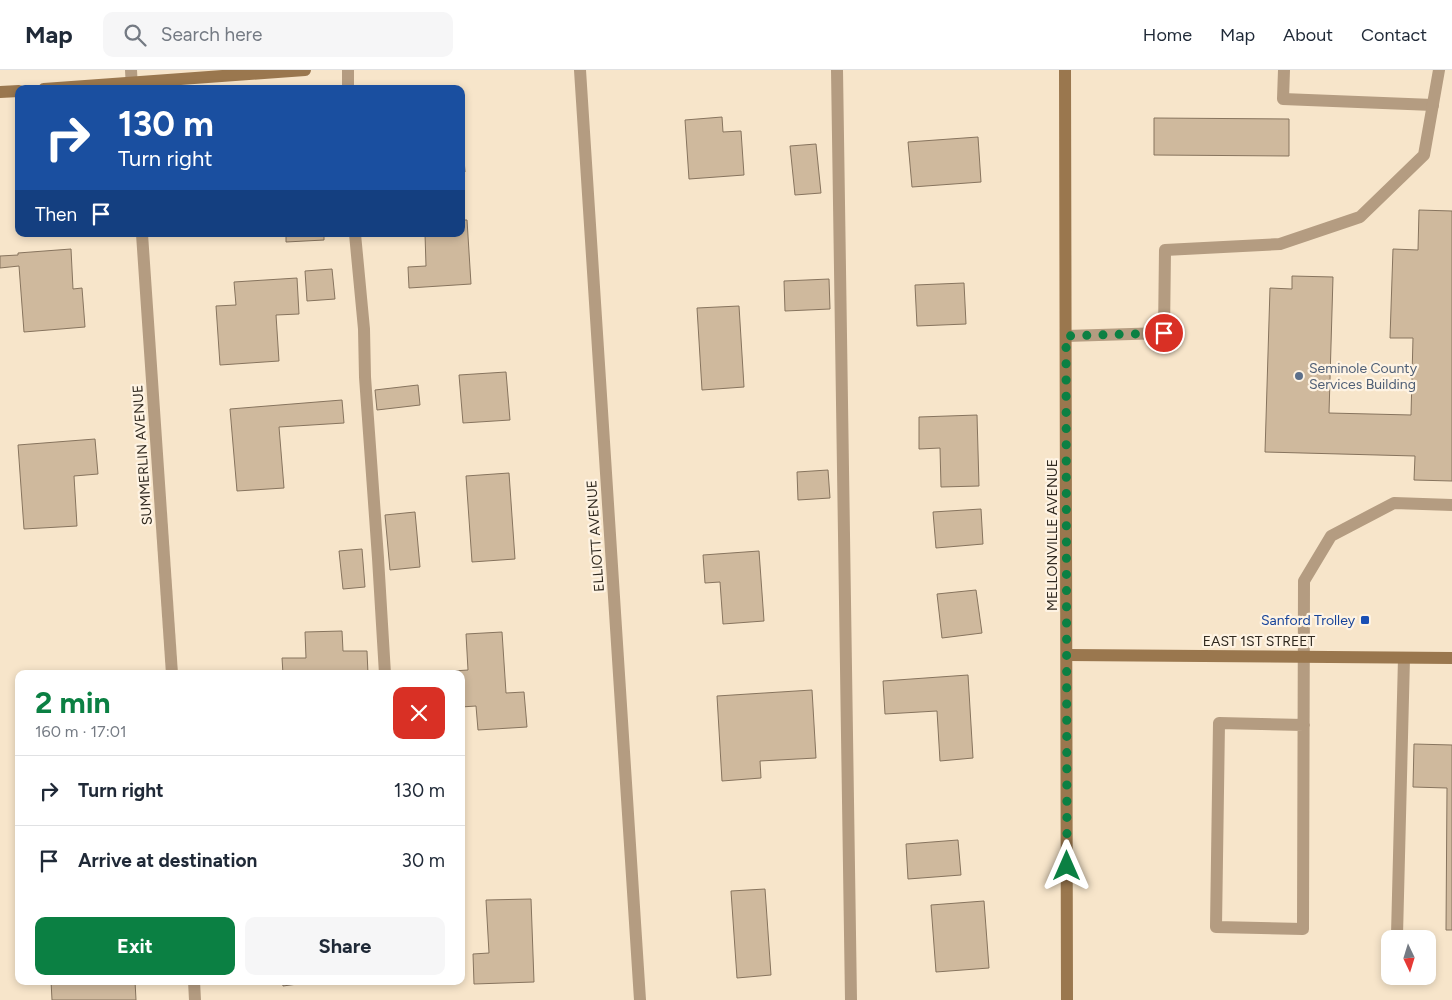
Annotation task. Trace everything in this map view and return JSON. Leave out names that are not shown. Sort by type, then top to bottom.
[{"type":"street","points":[[83,85],[131,80],[305,70]]},
{"type":"street","points":[[348,70],[348,85]]},
{"type":"street","name":"ELLIOTT AVENUE","points":[[580,70],[640,1000]]},
{"type":"street","points":[[837,70],[851,1000]]},
{"type":"street","name":"MELLONVILLE AVENUE","points":[[1065,70],[1067,1000]]},
{"type":"street","points":[[1284,70],[1283,99],[1433,105]]},
{"type":"street","points":[[1066,336],[1164,333],[1165,250],[1280,244],[1360,217],[1424,155],[1439,70]]},
{"type":"street","points":[[0,92],[15,91]]},
{"type":"street","name":"SUMMERLIN AVENUE","points":[[142,237],[172,670]]},
{"type":"street","points":[[355,237],[364,329],[365,378],[385,670]]},
{"type":"street","points":[[1304,725],[1219,723],[1216,928],[1303,929],[1304,725],[1304,581],[1331,536],[1394,503],[1452,505]]},
{"type":"street","name":"EAST 1ST STREET","points":[[1067,655],[1452,658]]},
{"type":"street","points":[[1397,930],[1404,658]]},
{"type":"street","points":[[194,985],[195,1000]]},
{"type":"building","points":[[722,117],[723,132],[741,131],[744,175],[689,179],[685,120]]},
{"type":"building","points":[[1154,118],[1289,119],[1289,156],[1154,155]]},
{"type":"building","points":[[978,137],[981,182],[912,187],[908,142]]},
{"type":"building","points":[[816,144],[821,193],[795,195],[790,146]]},
{"type":"building","name":"Seminole County Services Building","points":[[1419,210],[1452,211],[1452,481],[1414,480],[1415,456],[1265,452],[1270,288],[1292,289],[1292,276],[1333,277],[1329,413],[1411,415],[1413,338],[1390,338],[1393,249],[1418,250]]},
{"type":"building","points":[[465,220],[467,220],[471,284],[409,288],[408,267],[426,266],[425,237],[465,237]]},
{"type":"building","points":[[286,237],[324,237],[324,240],[286,242]]},
{"type":"building","points":[[71,249],[73,289],[82,288],[85,327],[24,332],[19,266],[0,268],[0,256]]},
{"type":"building","points":[[332,269],[335,299],[307,301],[305,271]]},
{"type":"building","points":[[297,278],[299,314],[276,315],[279,361],[220,365],[216,306],[236,305],[234,282]]},
{"type":"building","points":[[829,279],[830,309],[785,311],[784,281]]},
{"type":"building","points":[[964,283],[966,324],[917,326],[915,285]]},
{"type":"building","points":[[739,306],[744,387],[702,390],[697,308]]},
{"type":"building","points":[[506,372],[510,420],[463,423],[459,375]]},
{"type":"building","points":[[418,385],[420,405],[377,410],[375,390]]},
{"type":"building","points":[[342,400],[344,423],[279,427],[284,488],[237,491],[230,409]]},
{"type":"building","points":[[977,415],[979,486],[941,487],[940,448],[919,449],[919,417]]},
{"type":"building","points":[[95,439],[98,474],[74,476],[77,526],[24,529],[18,445]]},
{"type":"building","points":[[828,470],[830,498],[798,500],[797,472]]},
{"type":"building","points":[[509,473],[515,559],[472,562],[466,476]]},
{"type":"building","points":[[981,509],[983,544],[936,548],[933,512]]},
{"type":"building","points":[[415,512],[420,567],[390,570],[385,515]]},
{"type":"building","points":[[362,549],[365,587],[343,589],[339,551]]},
{"type":"building","points":[[759,551],[764,621],[723,624],[720,582],[705,583],[703,555]]},
{"type":"building","points":[[976,590],[982,633],[942,638],[937,594]]},
{"type":"building","points":[[342,631],[343,651],[367,651],[368,670],[283,670],[282,658],[306,658],[305,632]]},
{"type":"building","points":[[502,632],[506,693],[524,692],[527,727],[478,730],[476,706],[465,707],[465,670],[468,670],[466,634]]},
{"type":"building","points":[[968,675],[973,758],[940,761],[937,711],[885,714],[883,681]]},
{"type":"building","points":[[812,690],[816,758],[760,761],[761,778],[722,781],[717,696]]},
{"type":"building","points":[[1414,744],[1452,745],[1452,930],[1446,930],[1447,788],[1413,787]]},
{"type":"building","points":[[958,840],[961,875],[908,879],[906,844]]},
{"type":"building","points":[[765,889],[771,975],[737,978],[731,891]]},
{"type":"building","points":[[531,899],[534,982],[474,984],[473,954],[489,953],[486,900]]},
{"type":"building","points":[[984,901],[989,968],[936,972],[931,905]]},
{"type":"building","points":[[51,985],[135,985],[136,1000],[52,1000]]},
{"type":"place","name":"Seminole County Services Building","points":[[1299,376]]},
{"type":"place","name":"Sanford Trolley","points":[[1365,620]]},
{"type":"route","points":[[1067,866],[1066,336],[1164,333]]}]
